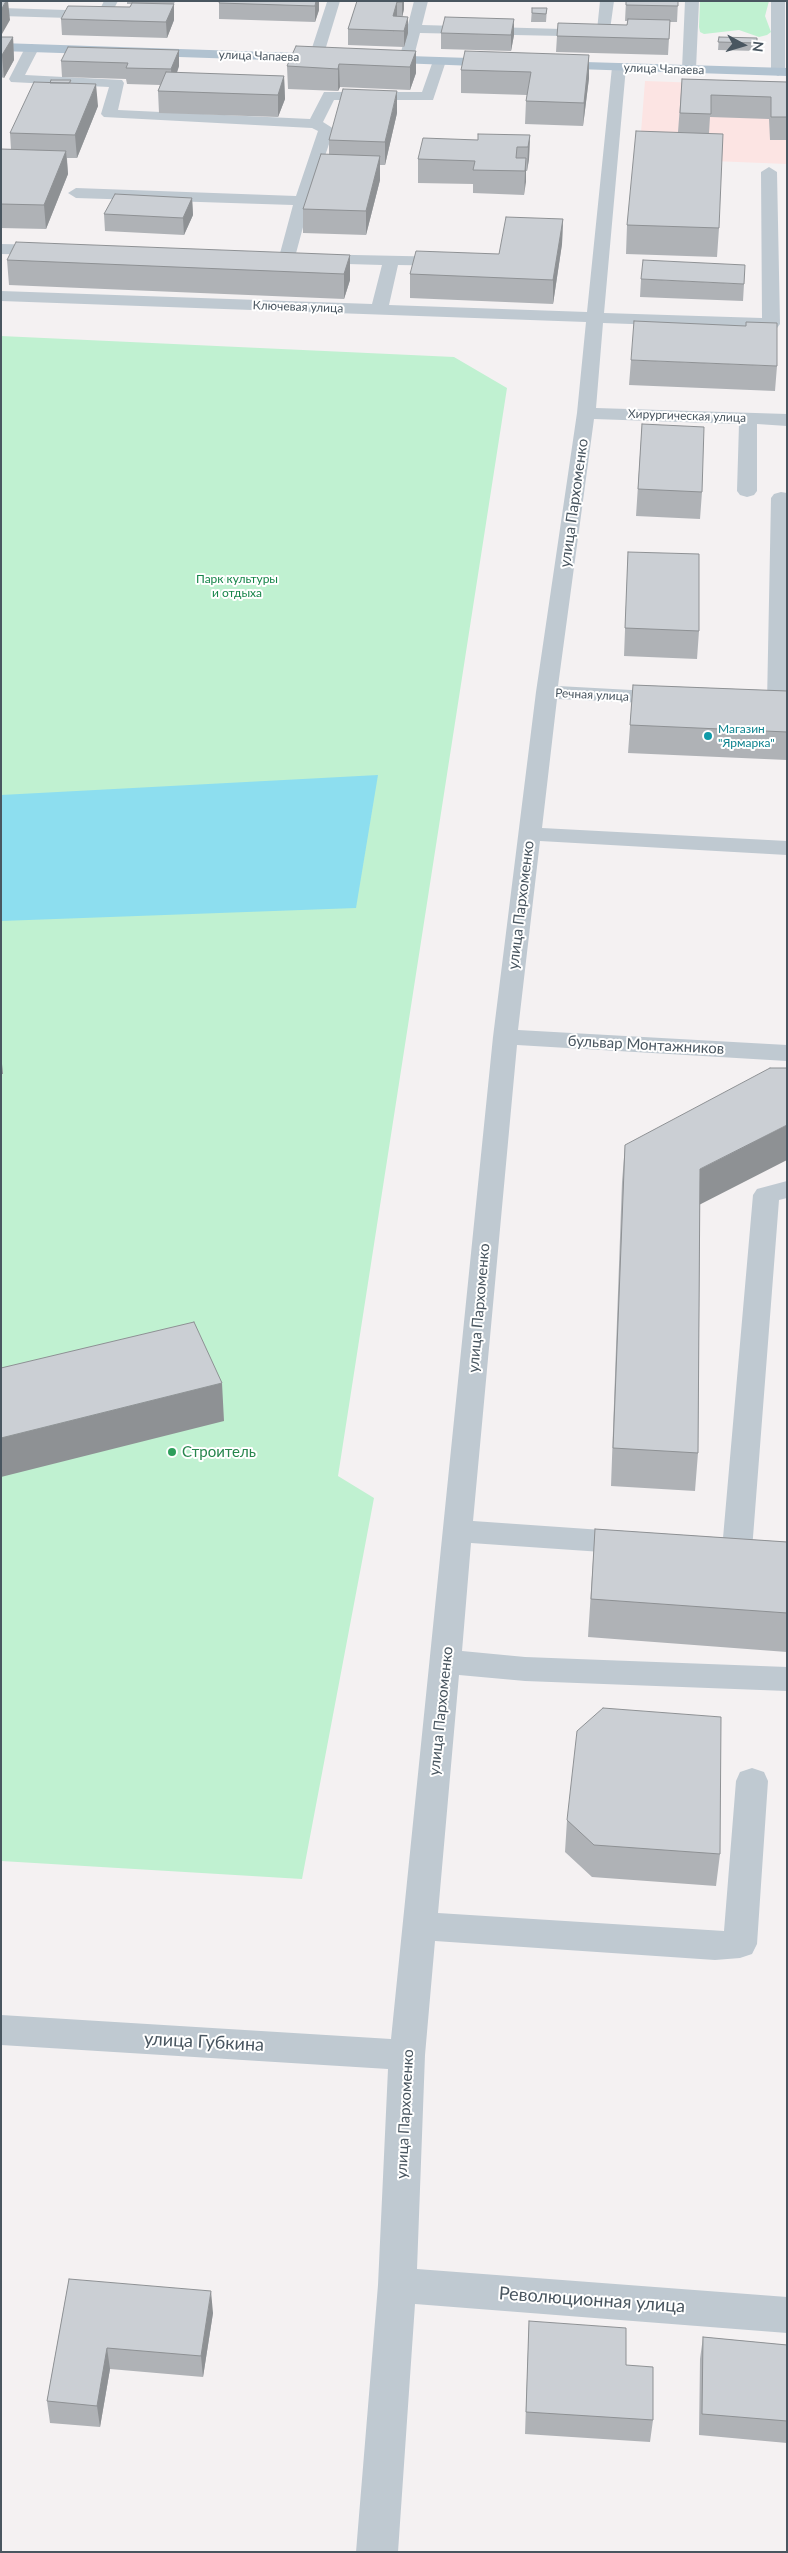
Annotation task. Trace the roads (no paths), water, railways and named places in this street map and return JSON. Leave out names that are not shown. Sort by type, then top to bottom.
[{"type":"main road","name":"улица Чапаева","points":[[8,48],[343,58]]},
{"type":"main road","points":[[361,59],[519,64]]},
{"type":"main road","name":"улица Чапаева","points":[[539,65],[782,72]]},
{"type":"street","points":[[1,12],[104,15],[112,1]]},
{"type":"street","points":[[406,60],[421,1]]},
{"type":"street","points":[[414,28],[604,34],[608,1]]},
{"type":"street","points":[[689,69],[692,1]]},
{"type":"street","points":[[778,1],[782,72]]},
{"type":"street","points":[[316,57],[334,2]]},
{"type":"street","points":[[8,48],[26,30],[36,13]]},
{"type":"street","points":[[8,79],[32,48]]},
{"type":"street","points":[[315,124],[329,95],[428,97],[440,61]]},
{"type":"street","name":"улица Пархоменко","points":[[377,2552],[397,2285],[407,2054],[505,1036],[547,692],[586,413],[619,67]]},
{"type":"street","points":[[8,79],[117,83],[109,114],[315,124],[326,129],[302,201],[287,258]]},
{"type":"street","name":"Ключевая улица","points":[[1,296],[771,324],[769,172]]},
{"type":"street","points":[[76,193],[302,201]]},
{"type":"street","points":[[2,250],[62,250]]},
{"type":"street","points":[[267,257],[465,263]]},
{"type":"street","points":[[379,310],[391,261]]},
{"type":"street","name":"Хирургическая улица","points":[[586,413],[787,420]]},
{"type":"street","points":[[747,490],[748,418]]},
{"type":"street","points":[[774,703],[783,607],[781,498],[787,499]]},
{"type":"street","name":"Речная улица","points":[[547,692],[691,699]]},
{"type":"street","points":[[530,834],[787,848]]},
{"type":"street","name":"бульвар Монтажников","points":[[505,1036],[787,1053]]},
{"type":"street","points":[[688,1546],[738,1550],[766,1196],[787,1189]]},
{"type":"street","points":[[458,1531],[658,1544]]},
{"type":"street","points":[[446,1662],[525,1669],[787,1679]]},
{"type":"street","points":[[420,1926],[715,1946],[740,1944],[752,1781]]},
{"type":"street","name":"улица Губкина","points":[[1,2030],[407,2054]]},
{"type":"street","name":"Революционная улица","points":[[397,2285],[787,2315]]},
{"type":"water","points":[[378,775],[356,908],[1,921],[1,795]]},
{"type":"place","name":"Магазин \"Ярмарка\"","points":[[708,736]]},
{"type":"place","name":"Строитель","points":[[172,1452]]},
{"type":"park label","name":"Парк культуры и отдыха","points":[[237,586]]}]
